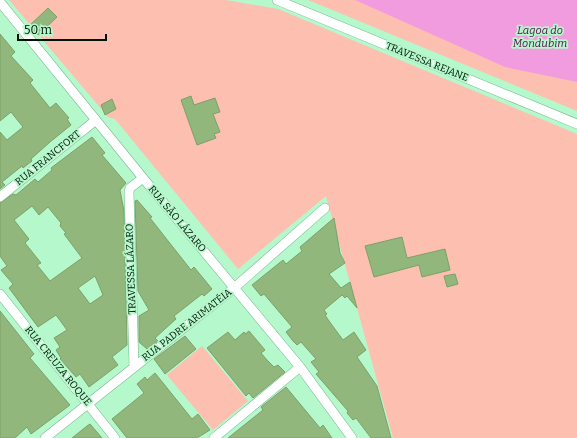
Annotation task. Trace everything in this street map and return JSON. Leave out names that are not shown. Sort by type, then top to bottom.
[{"type":"street","name":"TRAVESSA REJANE","points":[[277,0],[577,124]]},
{"type":"street","name":"RUA SÃO LÁZARO","points":[[0,2],[300,368],[352,438]]},
{"type":"street","name":"RUA FRANCFORT","points":[[0,197],[96,120]]},
{"type":"street","name":"TRAVESSA LÁZARO","points":[[134,367],[129,192],[130,188],[143,178]]},
{"type":"street","name":"RUA PADRE ARIMATÉIA","points":[[45,438],[87,403],[234,288],[325,208]]},
{"type":"street","name":"RUA CREUZA ROQUE","points":[[0,294],[115,438]]},
{"type":"street","points":[[214,438],[300,368]]},
{"type":"shaded area","points":[[9,0],[226,0],[278,9],[577,134],[577,438],[393,438],[326,196],[238,269],[115,119],[108,117]]},
{"type":"shaded area","name":"Lagoa do Mondubim","points":[[308,0],[577,0],[577,111]]},
{"type":"shaded area","points":[[202,346],[248,401],[213,430],[167,375]]},
{"type":"water","name":"Lagoa do Mondubim","points":[[355,0],[577,0],[577,82],[505,67]]},
{"type":"building","points":[[48,8],[57,17],[38,35],[29,26]]},
{"type":"building","points":[[0,34],[15,52],[11,56],[33,80],[30,83],[50,108],[56,103],[69,118],[67,119],[71,125],[31,159],[32,161],[23,168],[22,166],[2,182],[5,185],[0,189],[0,132],[7,140],[23,127],[11,112],[0,121]]},
{"type":"building","points":[[191,96],[194,105],[215,98],[220,112],[213,114],[220,132],[214,134],[216,138],[197,145],[181,100]]},
{"type":"building","points":[[112,99],[116,109],[105,115],[101,105]]},
{"type":"building","points":[[92,137],[105,153],[102,155],[126,183],[120,190],[124,211],[127,345],[112,357],[118,365],[89,387],[80,374],[76,377],[60,359],[61,358],[56,350],[60,347],[54,338],[67,330],[56,315],[38,327],[9,288],[13,284],[1,270],[7,266],[0,256],[0,203],[13,194],[16,195],[35,179],[38,182],[52,170],[51,168]],"holes":[[[32,206],[39,215],[48,207],[61,223],[60,226],[66,233],[64,234],[82,258],[50,281],[37,265],[41,263],[25,243],[29,239],[14,220]],[[95,276],[103,295],[90,304],[78,288]]]},
{"type":"building","points":[[137,200],[152,217],[150,218],[191,270],[194,267],[212,289],[204,296],[202,294],[174,316],[176,319],[155,338],[158,341],[147,349],[139,342],[139,316],[149,310],[138,291],[135,201]]},
{"type":"building","points":[[334,218],[340,253],[345,263],[329,274],[341,288],[350,282],[357,308],[347,296],[345,298],[342,295],[324,310],[327,314],[325,315],[343,340],[354,332],[366,350],[357,357],[377,386],[391,438],[371,438],[356,418],[353,420],[347,413],[348,411],[316,374],[319,372],[311,362],[316,359],[301,342],[297,345],[293,341],[286,332],[292,327],[264,294],[261,296],[252,285],[283,260],[286,264],[302,251],[300,247]]},
{"type":"building","points":[[402,237],[407,258],[445,249],[450,270],[422,277],[419,265],[374,277],[365,246]]},
{"type":"building","points":[[455,274],[458,284],[447,287],[444,276]]},
{"type":"building","points":[[0,311],[34,354],[30,358],[70,405],[31,434],[27,427],[15,438],[0,438]]},
{"type":"building","points":[[249,331],[265,350],[261,353],[267,360],[274,367],[278,365],[285,372],[253,398],[249,393],[246,396],[207,348],[228,332],[235,340],[244,332],[245,334]]},
{"type":"building","points":[[185,336],[196,349],[165,374],[154,359]]},
{"type":"building","points":[[155,373],[192,419],[198,414],[210,430],[197,438],[127,438],[112,419],[144,393],[137,384],[145,377],[147,380]]},
{"type":"building","points":[[286,387],[320,428],[323,425],[332,438],[228,438],[263,410],[261,407]]},
{"type":"building","points":[[90,424],[102,438],[72,438],[87,426]]}]
